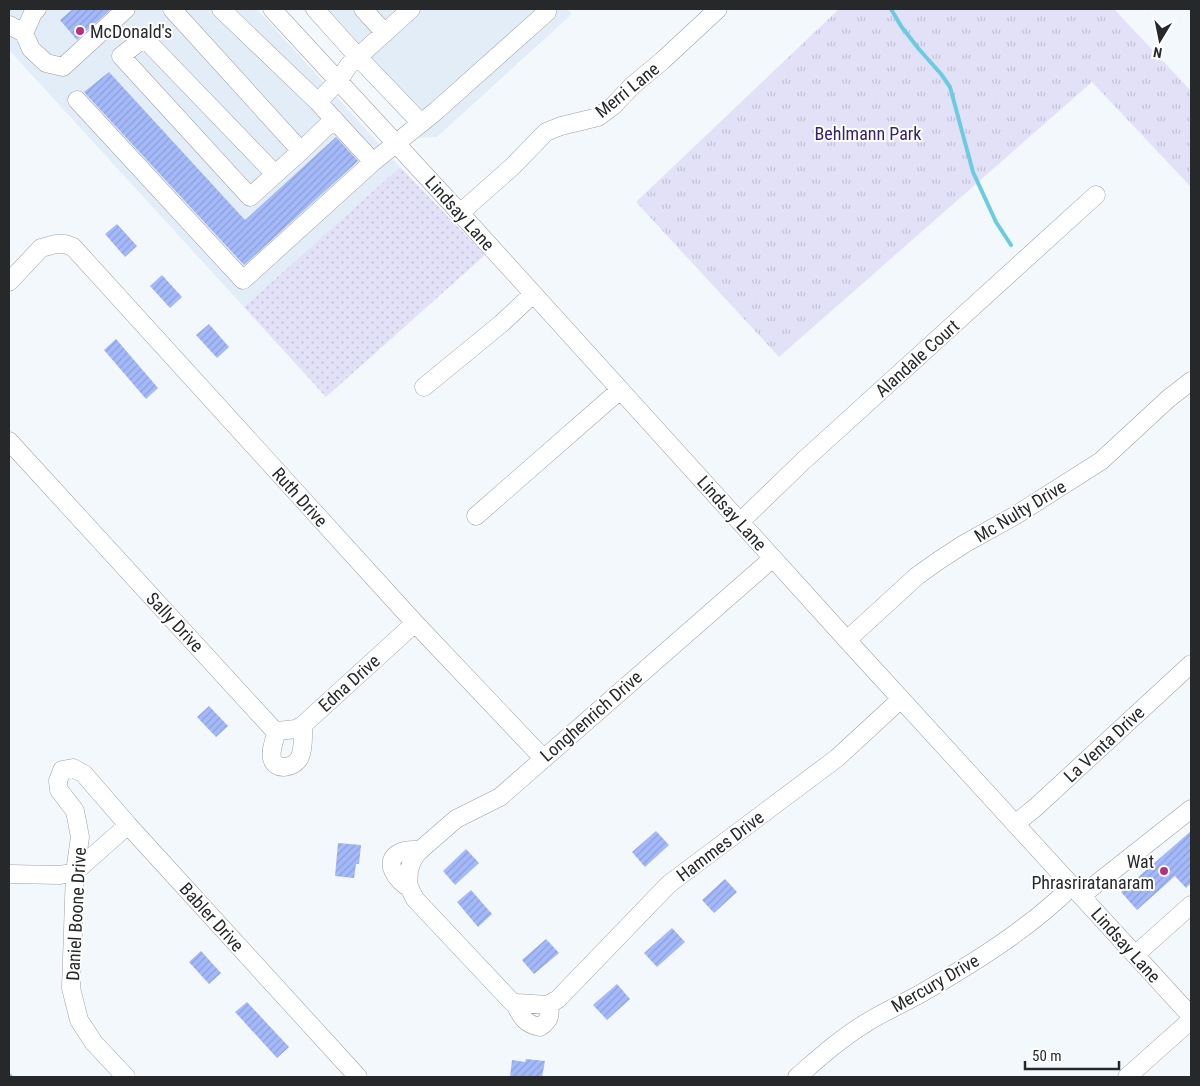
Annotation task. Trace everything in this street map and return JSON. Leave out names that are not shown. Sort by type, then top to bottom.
[{"type":"street","points":[[24,33],[33,13],[38,9]]},
{"type":"street","points":[[9,25],[24,33],[32,49],[46,63],[63,67],[126,9]]},
{"type":"street","points":[[172,9],[301,151]]},
{"type":"street","points":[[221,9],[318,102],[373,162]]},
{"type":"street","name":"Lindsay Lane","points":[[272,9],[339,80],[1191,1016]]},
{"type":"street","points":[[315,9],[421,123]]},
{"type":"street","points":[[363,9],[384,33]]},
{"type":"street","points":[[318,102],[339,80],[348,65],[409,9]]},
{"type":"street","points":[[77,100],[243,280],[373,162],[421,123],[547,12],[546,9]]},
{"type":"street","name":"Merri Lane","points":[[460,213],[513,166],[546,132],[561,126],[598,118],[613,106],[632,86],[662,62],[718,9]]},
{"type":"street","points":[[275,174],[144,38],[121,56],[250,197],[301,151],[334,119]]},
{"type":"street","name":"Alandale Court","points":[[740,522],[801,463],[1096,195]]},
{"type":"street","name":"Ruth Drive","points":[[9,282],[41,248],[56,244],[65,244],[73,247],[415,623],[542,758]]},
{"type":"street","points":[[424,387],[502,323],[533,294]]},
{"type":"street","name":"Mc Nulty Drive","points":[[847,640],[917,576],[938,561],[1016,515],[1101,461],[1191,380]]},
{"type":"street","points":[[476,516],[620,390]]},
{"type":"street","name":"Sally Drive","points":[[9,441],[273,729],[277,731]]},
{"type":"street","name":"Longhenrich Drive","points":[[410,888],[408,885],[409,870],[412,861],[421,850],[456,819],[500,797],[542,758],[773,558]]},
{"type":"street","name":"Edna Drive","points":[[277,731],[296,729],[302,725],[415,623]]},
{"type":"street","name":"La Venta Drive","points":[[1016,824],[1191,664]]},
{"type":"street","name":"Hammes Drive","points":[[421,850],[403,851],[392,859],[393,872],[403,885],[410,888],[415,899],[508,999],[514,1002],[548,1005],[558,999],[669,884],[837,758],[901,699]]},
{"type":"street","points":[[277,731],[271,753],[272,761],[277,765],[287,767],[296,763],[300,756],[303,745],[302,725]]},
{"type":"street","name":"Babler Drive","points":[[62,770],[74,768],[84,774],[128,825],[358,1077]]},
{"type":"street","name":"Daniel Boone Drive","points":[[62,770],[58,781],[59,790],[75,811],[80,838],[75,872],[71,988],[79,1020],[94,1043],[126,1077]]},
{"type":"street","name":"Mercury Drive","points":[[797,1077],[834,1045],[892,1007],[918,995],[990,951],[1056,902],[1077,891],[1191,809]]},
{"type":"street","points":[[9,874],[60,875],[75,872],[128,825]]},
{"type":"street","points":[[1136,955],[1191,905]]},
{"type":"street","points":[[1127,1077],[1191,1020]]},
{"type":"shaded area","points":[[9,9],[257,9],[400,167],[244,307],[9,50]]},
{"type":"shaded area","points":[[302,9],[567,9],[572,14],[437,137],[420,138]]},
{"type":"green space","name":"Behlmann Park","points":[[839,9],[1114,9],[1191,91],[1191,187],[1092,82],[779,357],[636,202]]},
{"type":"green space","points":[[400,167],[485,255],[326,397],[244,307]]},
{"type":"building","name":"McDonald's","points":[[73,9],[111,9],[77,40],[60,20]]},
{"type":"building","points":[[109,72],[245,220],[336,137],[358,161],[244,265],[84,92]]},
{"type":"building","points":[[117,224],[137,246],[125,257],[105,234]]},
{"type":"building","points":[[162,275],[182,297],[170,308],[150,286]]},
{"type":"building","points":[[209,324],[229,347],[217,358],[196,335]]},
{"type":"building","points":[[116,339],[158,388],[146,399],[104,350]]},
{"type":"building","points":[[209,706],[228,726],[216,737],[197,717]]},
{"type":"building","points":[[656,831],[669,845],[645,867],[632,852]]},
{"type":"building","name":"Wat Phrasriratanaram","points":[[1191,831],[1191,883],[1186,888],[1175,876],[1137,910],[1121,892]]},
{"type":"building","points":[[338,843],[361,845],[359,864],[356,864],[354,878],[335,876]]},
{"type":"building","points":[[466,849],[479,863],[455,885],[443,871]]},
{"type":"building","points":[[725,879],[737,892],[714,913],[702,900]]},
{"type":"building","points":[[471,890],[492,914],[478,927],[457,902]]},
{"type":"building","points":[[672,928],[685,942],[657,967],[644,953]]},
{"type":"building","points":[[546,939],[559,953],[534,974],[522,960]]},
{"type":"building","points":[[201,951],[221,973],[209,984],[189,962]]},
{"type":"building","points":[[617,984],[630,999],[607,1020],[593,1005]]},
{"type":"building","points":[[247,1002],[289,1047],[277,1058],[235,1012]]},
{"type":"building","points":[[526,1059],[545,1061],[542,1077],[510,1077],[512,1060],[525,1062]]},
{"type":"waterway","points":[[891,9],[901,26],[950,87],[973,172],[996,222],[1011,245]]},
{"type":"place","name":"McDonald's","points":[[80,31]]},
{"type":"place","name":"Wat Phrasriratanaram","points":[[1164,871]]}]
